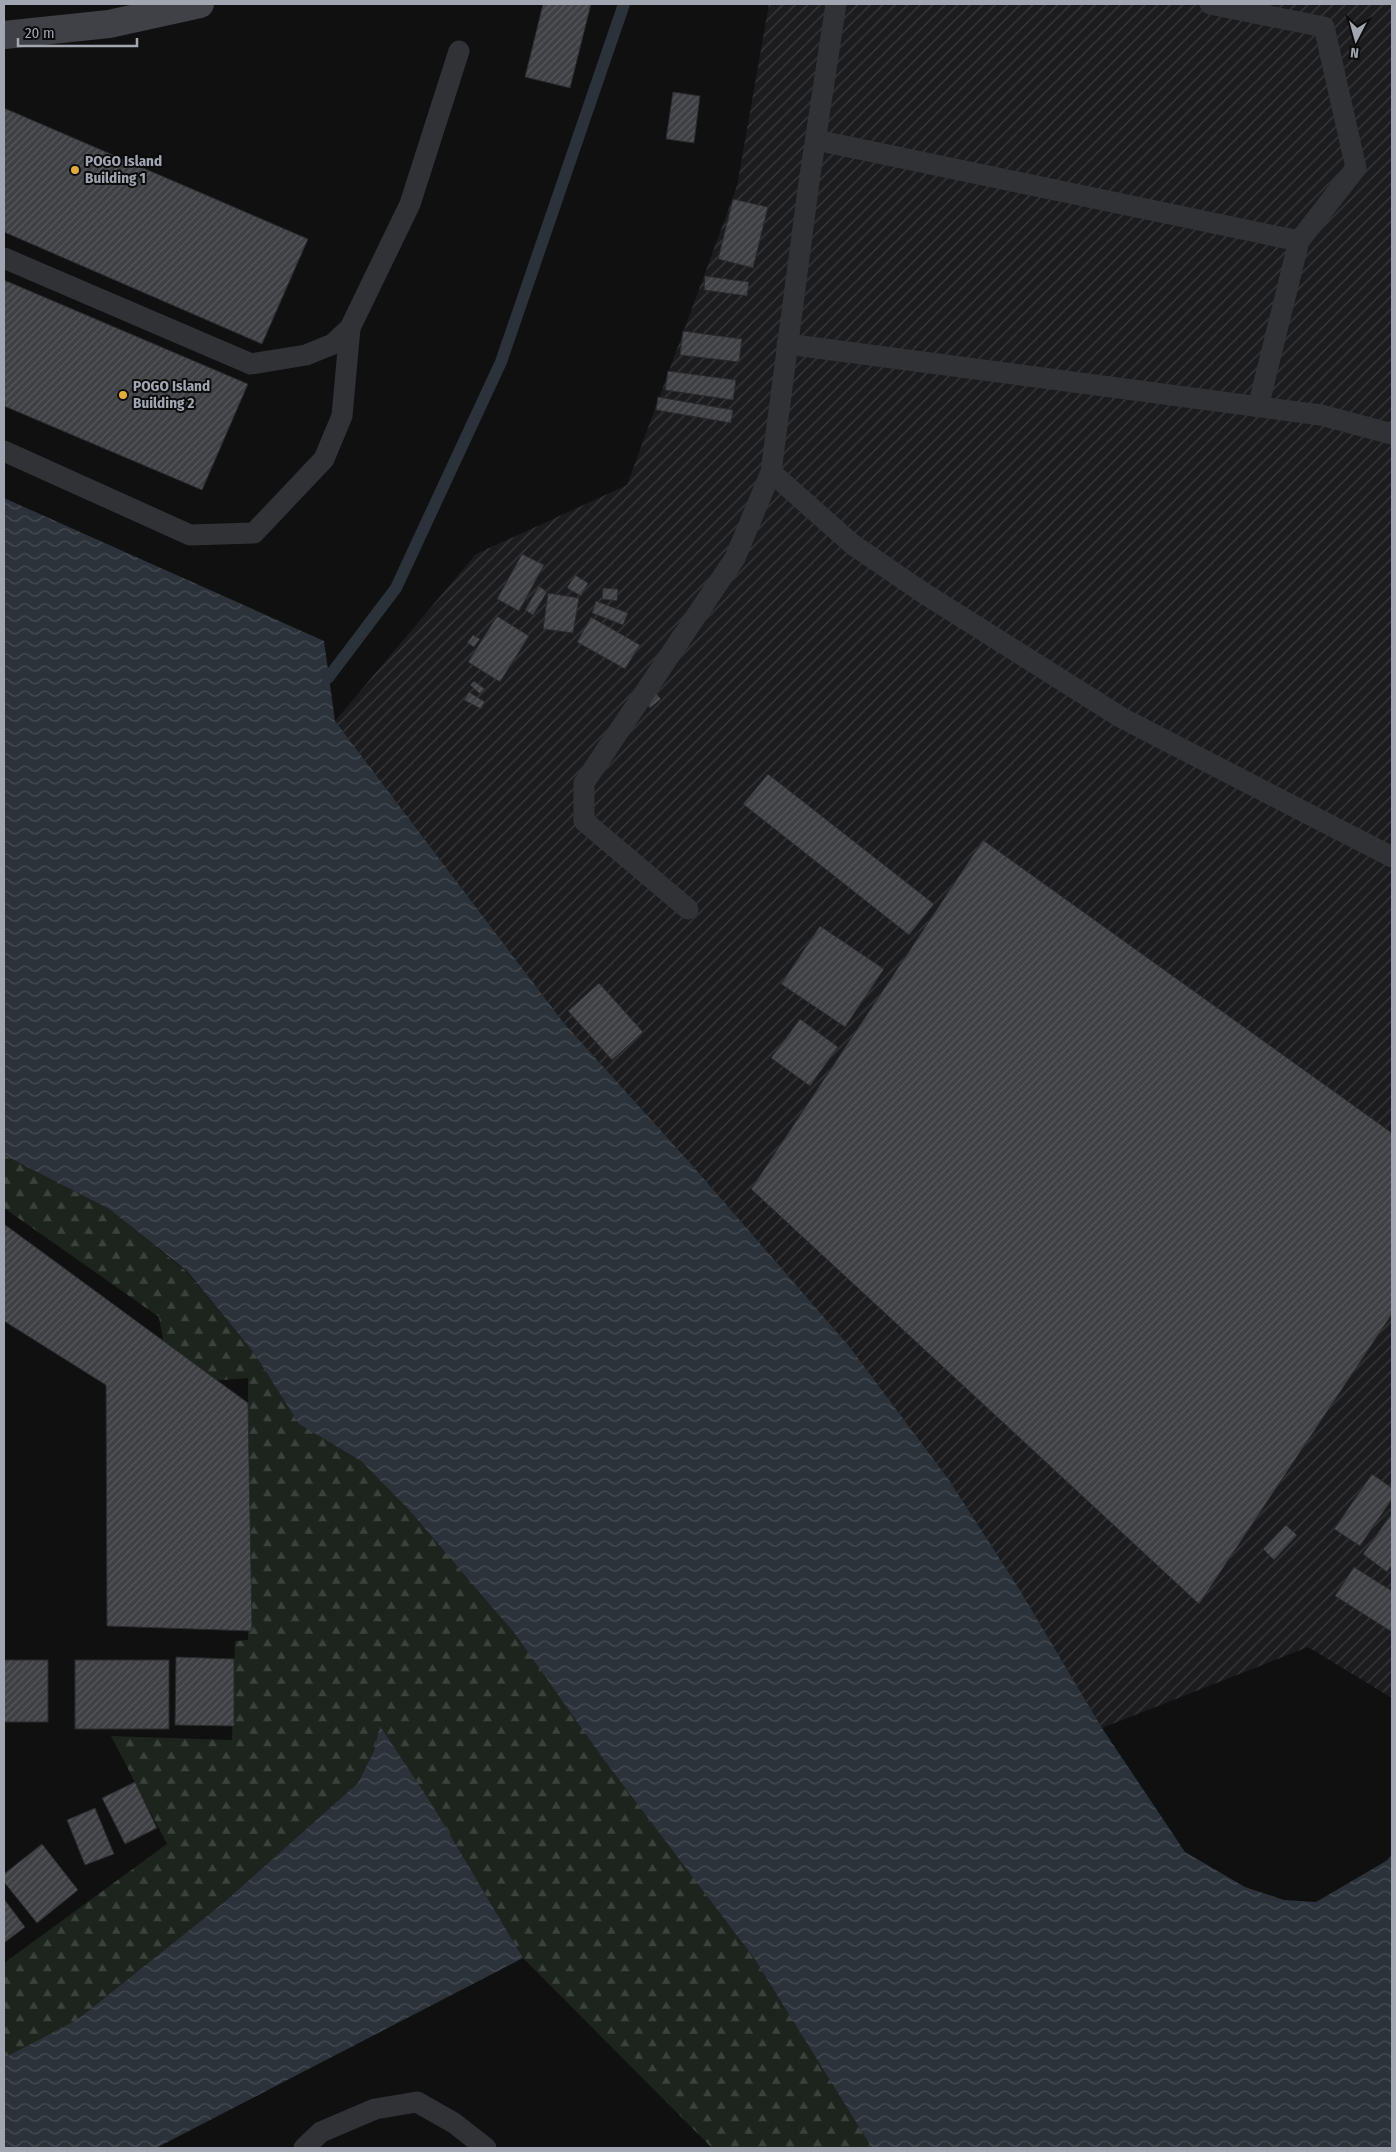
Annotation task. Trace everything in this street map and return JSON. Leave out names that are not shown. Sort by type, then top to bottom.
[{"type":"main road","points":[[4,35],[109,24],[200,4]]},
{"type":"lane","points":[[688,909],[584,821],[584,783],[735,558],[771,472],[787,344],[836,4]]},
{"type":"lane","points":[[1219,5],[1324,27],[1356,168],[1299,241],[1258,407]]},
{"type":"lane","points":[[4,451],[190,535],[254,533],[324,460],[342,416],[350,328],[410,204],[459,51]]},
{"type":"lane","points":[[816,140],[1299,241]]},
{"type":"lane","points":[[4,258],[251,364],[306,355],[333,344],[350,328]]},
{"type":"lane","points":[[787,344],[1320,415],[1392,434]]},
{"type":"lane","points":[[771,472],[852,544],[922,592],[1122,718],[1392,857]]},
{"type":"lane","points":[[304,2148],[321,2132],[375,2109],[417,2102],[454,2123],[486,2148]]},
{"type":"shaded area","points":[[769,4],[1392,4],[1392,1698],[1308,1647],[1102,1728],[1018,1587],[949,1480],[849,1346],[692,1165],[563,1022],[335,721],[476,554],[627,485],[737,186]]},
{"type":"green space","points":[[4,1155],[109,1209],[187,1272],[254,1353],[299,1424],[361,1461],[409,1510],[515,1634],[754,1958],[872,2148],[712,2148],[523,1958],[433,1806],[380,1727],[374,1751],[358,1783],[222,1904],[78,2019],[4,2058],[4,1963],[167,1844],[111,1736],[232,1740],[235,1641],[248,1640],[248,1378],[171,1384],[159,1317],[4,1208]]},
{"type":"water","points":[[4,498],[324,641],[335,721],[563,1022],[692,1165],[849,1346],[949,1480],[1018,1587],[1102,1728],[1185,1852],[1245,1887],[1284,1900],[1316,1902],[1386,1861],[1392,1855],[1392,2148],[872,2148],[754,1958],[605,1761],[515,1634],[409,1510],[361,1461],[299,1424],[254,1353],[187,1271],[109,1209],[4,1155]]},
{"type":"water","points":[[380,1726],[433,1806],[523,1958],[156,2148],[4,2148],[4,2058],[78,2019],[222,1904],[358,1783],[374,1751]]},
{"type":"building","points":[[543,4],[591,4],[570,88],[525,77]]},
{"type":"building","points":[[673,92],[700,96],[694,143],[666,139]]},
{"type":"building","name":"POGO Island Building 1","points":[[4,108],[308,239],[262,344],[4,232]]},
{"type":"building","points":[[733,199],[768,207],[753,268],[718,259]]},
{"type":"building","points":[[705,276],[749,282],[747,296],[704,290]]},
{"type":"building","name":"POGO Island Building 2","points":[[4,280],[248,384],[202,490],[4,406]]},
{"type":"building","points":[[683,331],[742,339],[739,362],[680,355]]},
{"type":"building","points":[[668,371],[736,380],[733,400],[665,390]]},
{"type":"building","points":[[658,397],[733,410],[731,423],[656,410]]},
{"type":"building","points":[[522,554],[544,565],[519,611],[497,599]]},
{"type":"building","points":[[575,575],[588,583],[581,596],[567,588]]},
{"type":"building","points":[[539,586],[547,592],[533,615],[525,610]]},
{"type":"building","points":[[603,588],[618,589],[617,601],[602,599]]},
{"type":"building","points":[[548,593],[579,598],[573,633],[543,629]]},
{"type":"building","points":[[596,601],[628,613],[623,625],[592,613]]},
{"type":"building","points":[[497,616],[529,636],[500,682],[468,662]]},
{"type":"building","points":[[591,617],[640,645],[625,669],[577,642]]},
{"type":"building","points":[[473,635],[480,639],[474,647],[467,643]]},
{"type":"building","points":[[474,681],[485,689],[480,694],[470,685]]},
{"type":"building","points":[[469,692],[485,702],[481,709],[464,700]]},
{"type":"building","points":[[655,692],[661,699],[650,708],[644,700]]},
{"type":"building","points":[[768,774],[934,904],[909,935],[743,804]]},
{"type":"building","points":[[983,840],[1392,1133],[1392,1314],[1199,1604],[751,1189]]},
{"type":"building","points":[[820,926],[884,969],[845,1027],[781,984]]},
{"type":"building","points":[[599,983],[643,1032],[612,1060],[568,1011]]},
{"type":"building","points":[[800,1019],[838,1047],[810,1086],[771,1058]]},
{"type":"building","points":[[4,1224],[248,1403],[252,1631],[107,1626],[106,1385],[4,1321]]},
{"type":"building","points":[[1372,1474],[1392,1488],[1392,1499],[1360,1546],[1334,1529]]},
{"type":"building","points":[[1392,1513],[1392,1565],[1387,1572],[1363,1554]]},
{"type":"building","points":[[1286,1525],[1297,1535],[1274,1560],[1263,1549]]},
{"type":"building","points":[[1354,1567],[1392,1591],[1392,1632],[1335,1596]]},
{"type":"building","points":[[176,1657],[234,1659],[234,1726],[175,1725]]},
{"type":"building","points":[[4,1660],[48,1660],[48,1722],[4,1722]]},
{"type":"building","points":[[75,1660],[169,1660],[169,1729],[75,1729]]},
{"type":"building","points":[[135,1782],[157,1828],[125,1844],[102,1798]]},
{"type":"building","points":[[95,1808],[114,1854],[85,1865],[67,1820]]},
{"type":"building","points":[[42,1844],[78,1890],[37,1923],[4,1882],[4,1874]]},
{"type":"building","points":[[4,1899],[25,1927],[4,1943]]},
{"type":"waterway","points":[[328,678],[396,588],[501,362],[624,4]]},
{"type":"place","name":"POGO Island Building 1","points":[[75,170]]},
{"type":"place","name":"POGO Island Building 2","points":[[123,395]]}]
